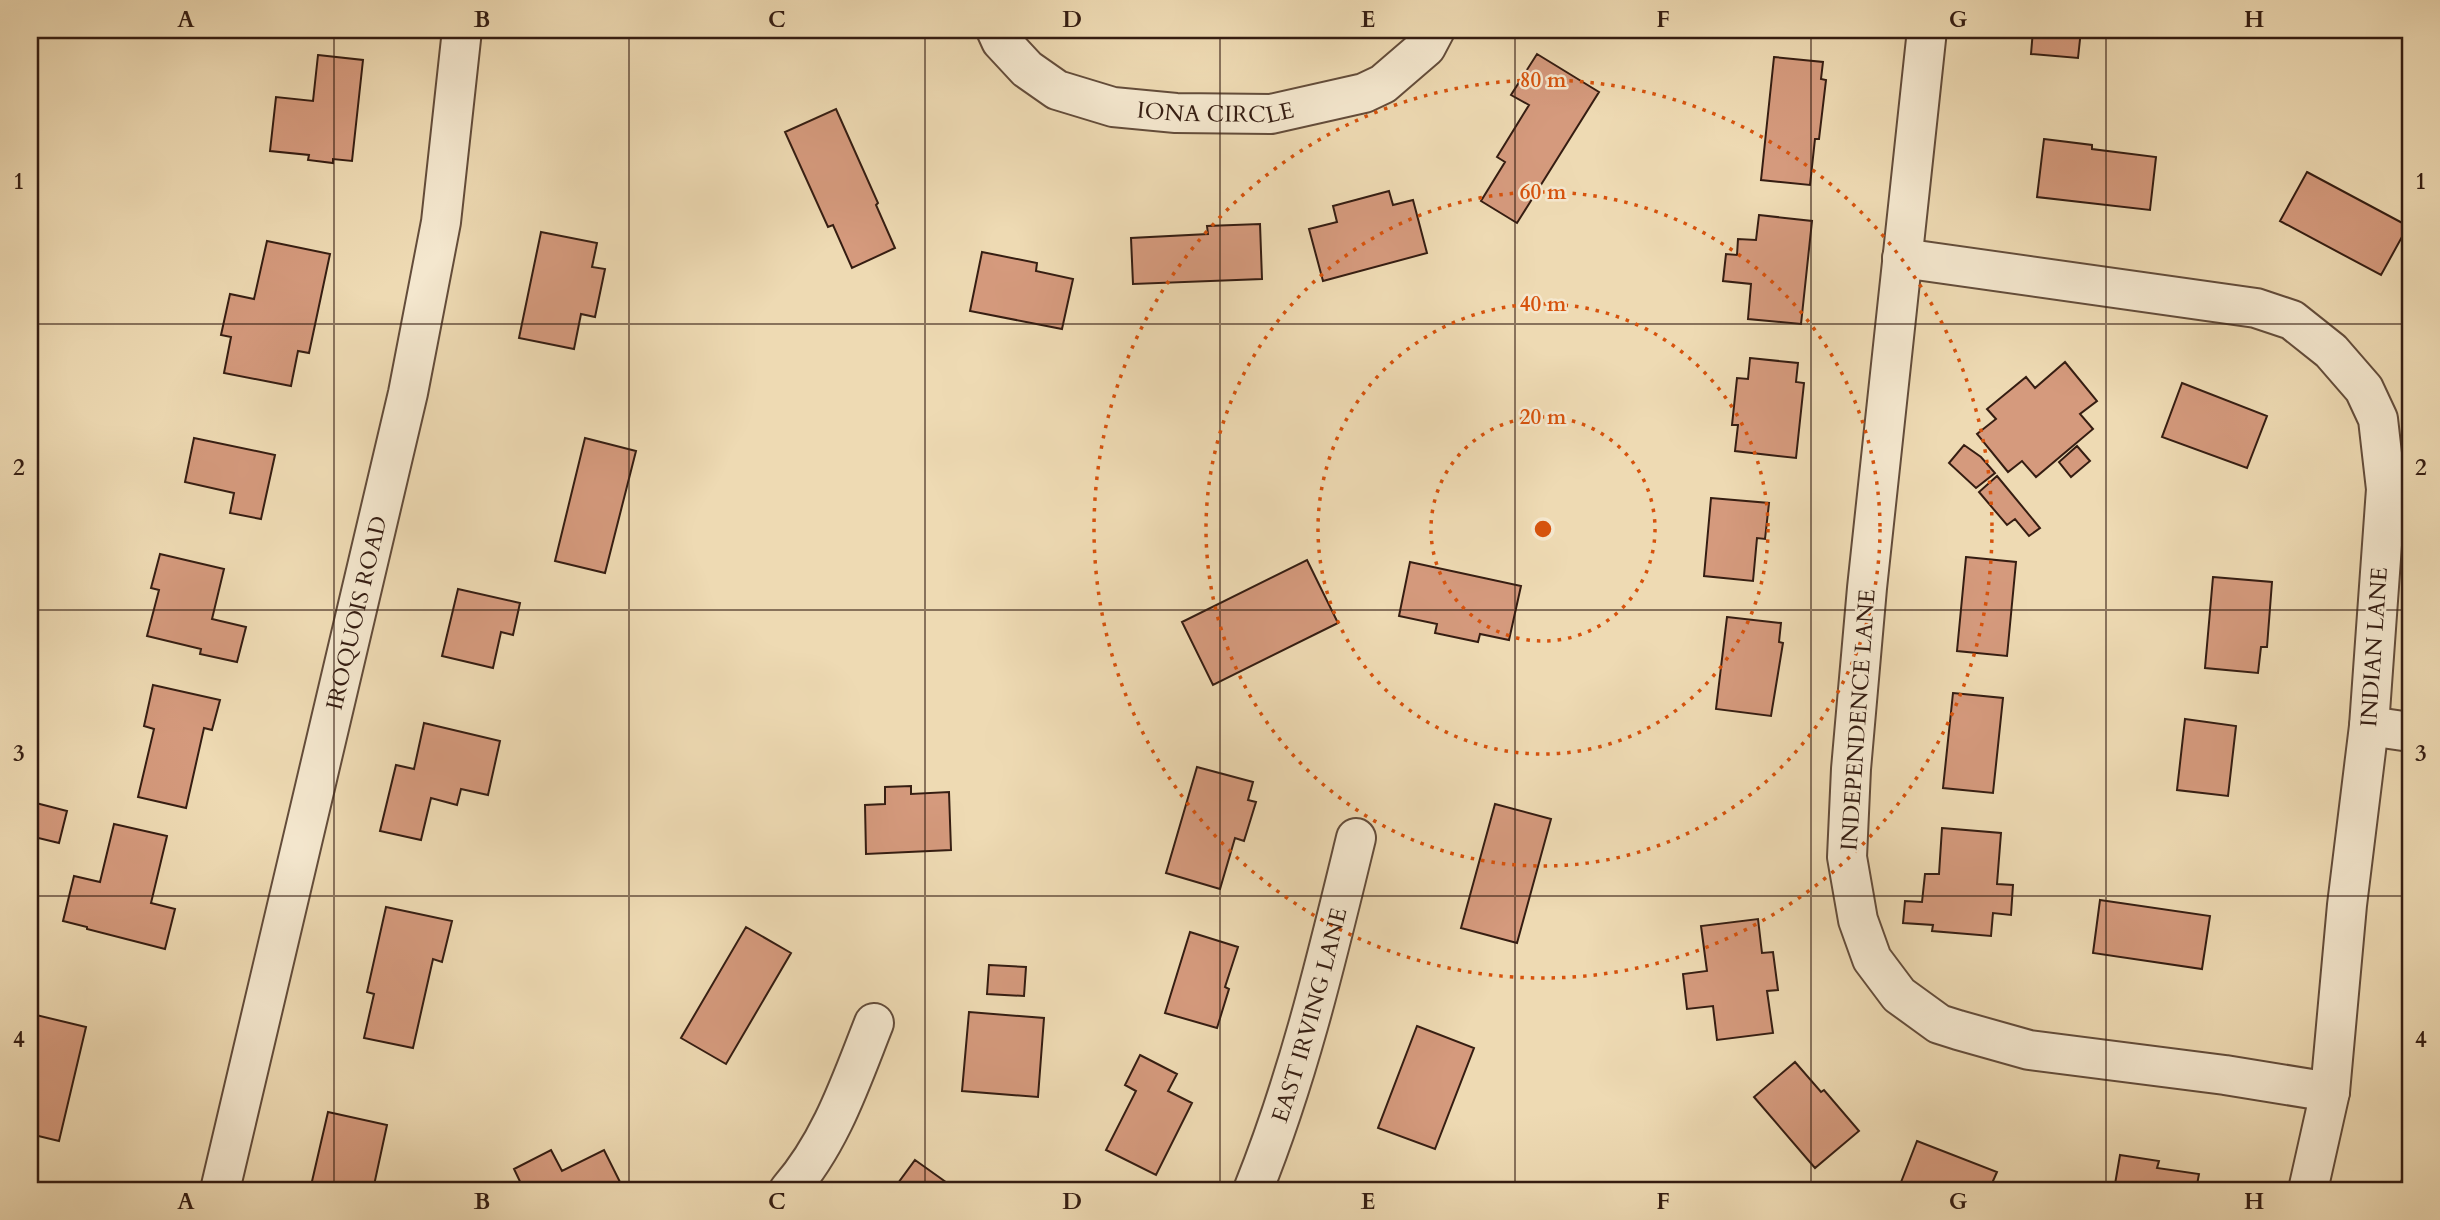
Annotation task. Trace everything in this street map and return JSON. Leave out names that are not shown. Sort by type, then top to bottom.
[{"type":"street","name":"IROQUOIS ROAD","points":[[220,1190],[408,393],[441,222],[461,30]]},
{"type":"street","name":"IONA CIRCLE","points":[[996,30],[1001,41],[1027,69],[1057,90],[1113,107],[1176,113],[1271,114],[1364,93],[1383,84],[1426,47],[1436,30]]},
{"type":"street","name":"INDEPENDENCE LANE","points":[[1927,30],[1862,640],[1851,769],[1847,858],[1858,920],[1872,958],[1899,995],[1939,1024],[1958,1030],[2029,1050],[2225,1075],[2330,1092]]},
{"type":"street","name":"INDIAN LANE","points":[[1902,258],[2256,308],[2292,320],[2331,351],[2364,389],[2378,419],[2386,489],[2369,726],[2347,905],[2330,1092],[2308,1190]]},
{"type":"street","points":[[2369,726],[2410,732]]},
{"type":"street","name":"EAST IRVING LANE","points":[[1253,1190],[1278,1129],[1314,1007],[1356,838]]},
{"type":"street","points":[[789,1190],[807,1170],[837,1116],[874,1023]]},
{"type":"building","points":[[2033,30],[2081,30],[2078,58],[2031,54]]},
{"type":"building","points":[[1537,54],[1599,92],[1517,223],[1481,201],[1505,162],[1497,157],[1529,105],[1511,95]]},
{"type":"building","points":[[318,55],[363,60],[352,161],[333,159],[333,163],[308,160],[309,155],[270,151],[276,97],[313,101]]},
{"type":"building","points":[[1774,57],[1823,62],[1821,79],[1826,80],[1810,185],[1761,180]]},
{"type":"building","points":[[836,109],[895,248],[852,268],[833,225],[828,227],[785,132]]},
{"type":"building","points":[[2044,139],[2092,145],[2092,149],[2156,157],[2150,210],[2037,197]]},
{"type":"building","points":[[2307,172],[2408,226],[2381,275],[2280,221]]},
{"type":"building","points":[[1389,191],[1393,205],[1413,200],[1427,253],[1323,281],[1309,229],[1337,222],[1333,206]]},
{"type":"building","points":[[1759,215],[1812,221],[1801,324],[1748,319],[1751,284],[1723,281],[1726,254],[1737,255],[1738,239],[1756,240]]},
{"type":"building","points":[[1260,224],[1262,279],[1133,284],[1131,238],[1208,234],[1207,226]]},
{"type":"building","points":[[541,232],[597,243],[592,267],[605,269],[595,317],[581,314],[574,349],[519,338]]},
{"type":"building","points":[[267,241],[330,254],[309,353],[298,351],[291,386],[224,373],[231,337],[221,335],[230,294],[254,299]]},
{"type":"building","points":[[982,252],[1037,263],[1036,271],[1073,279],[1062,329],[970,311]]},
{"type":"building","points":[[1750,358],[1798,363],[1796,382],[1804,383],[1796,458],[1735,451],[1738,425],[1732,425],[1737,378],[1748,379]]},
{"type":"building","points":[[2065,362],[2097,401],[2080,414],[2093,429],[2036,477],[2022,461],[2008,472],[1977,434],[1996,419],[1987,409],[2026,377],[2035,388]]},
{"type":"building","points":[[2182,383],[2267,416],[2247,468],[2162,437]]},
{"type":"building","points":[[194,438],[275,455],[261,519],[230,513],[234,493],[185,482]]},
{"type":"building","points":[[585,438],[636,451],[605,573],[555,561]]},
{"type":"building","points":[[1964,445],[1981,457],[1995,473],[1976,488],[1949,463]]},
{"type":"building","points":[[2077,446],[2090,461],[2071,477],[2059,462]]},
{"type":"building","points":[[1997,476],[2040,528],[2029,536],[2015,519],[2007,525],[1979,492]]},
{"type":"building","points":[[1711,498],[1769,503],[1765,539],[1757,538],[1753,581],[1704,576]]},
{"type":"building","points":[[160,554],[224,569],[212,619],[246,627],[237,662],[200,654],[201,649],[147,636],[159,590],[151,588]]},
{"type":"building","points":[[1966,557],[2016,562],[2007,656],[1957,651]]},
{"type":"building","points":[[1307,560],[1338,623],[1213,685],[1182,622]]},
{"type":"building","points":[[1410,562],[1521,586],[1509,640],[1480,634],[1478,642],[1435,633],[1437,624],[1399,616]]},
{"type":"building","points":[[2213,577],[2272,582],[2267,647],[2261,647],[2258,673],[2205,668]]},
{"type":"building","points":[[458,589],[520,603],[513,635],[501,632],[493,668],[442,656]]},
{"type":"building","points":[[1727,617],[1781,623],[1779,642],[1783,643],[1771,716],[1716,709]]},
{"type":"building","points":[[153,685],[220,700],[212,730],[204,728],[186,808],[138,797],[154,729],[144,726]]},
{"type":"building","points":[[1953,693],[2003,698],[1993,793],[1943,788]]},
{"type":"building","points":[[2185,719],[2236,726],[2228,796],[2177,790]]},
{"type":"building","points":[[424,723],[500,741],[488,795],[461,789],[457,805],[431,798],[421,840],[380,831],[396,765],[414,769]]},
{"type":"building","points":[[1197,767],[1253,782],[1248,800],[1256,802],[1244,841],[1235,838],[1220,889],[1166,873]]},
{"type":"building","points":[[911,786],[911,794],[949,792],[951,850],[866,854],[865,805],[885,804],[885,787]]},
{"type":"building","points":[[32,802],[67,811],[59,843],[30,836]]},
{"type":"building","points":[[1495,804],[1551,819],[1517,943],[1461,928]]},
{"type":"building","points":[[114,824],[167,836],[151,903],[175,909],[165,949],[63,921],[74,876],[100,882]]},
{"type":"building","points":[[1942,828],[2001,833],[1997,884],[2013,885],[2011,915],[1993,913],[1991,936],[1932,931],[1933,925],[1903,923],[1905,901],[1922,902],[1925,874],[1939,874]]},
{"type":"building","points":[[2100,900],[2210,916],[2202,969],[2093,953]]},
{"type":"building","points":[[386,907],[452,921],[442,962],[433,959],[413,1048],[364,1038],[374,994],[367,992]]},
{"type":"building","points":[[1758,919],[1762,953],[1773,952],[1778,990],[1767,991],[1773,1033],[1717,1040],[1713,1006],[1687,1009],[1683,974],[1707,971],[1701,926]]},
{"type":"building","points":[[746,927],[791,953],[726,1064],[681,1038]]},
{"type":"building","points":[[1190,932],[1238,947],[1225,987],[1229,989],[1217,1028],[1165,1013]]},
{"type":"building","points":[[989,965],[1026,967],[1024,996],[987,994]]},
{"type":"building","points":[[969,1012],[1044,1018],[1038,1097],[962,1091]]},
{"type":"building","points":[[32,1014],[86,1027],[59,1141],[30,1134]]},
{"type":"building","points":[[1417,1026],[1474,1048],[1435,1149],[1378,1128]]},
{"type":"building","points":[[1140,1055],[1177,1074],[1168,1091],[1192,1103],[1156,1175],[1106,1150],[1136,1091],[1125,1085]]},
{"type":"building","points":[[1795,1062],[1821,1092],[1824,1090],[1859,1131],[1815,1168],[1754,1097]]},
{"type":"building","points":[[328,1112],[387,1125],[373,1190],[310,1190]]},
{"type":"building","points":[[1917,1141],[1997,1172],[1989,1190],[1898,1190]]},
{"type":"building","points":[[551,1150],[562,1171],[604,1150],[624,1190],[524,1190],[514,1169]]},
{"type":"building","points":[[2120,1155],[2159,1161],[2157,1168],[2199,1174],[2196,1190],[2114,1190]]},
{"type":"building","points":[[2410,1158],[2410,1190],[2398,1190]]},
{"type":"building","points":[[915,1160],[957,1190],[893,1190]]}]
